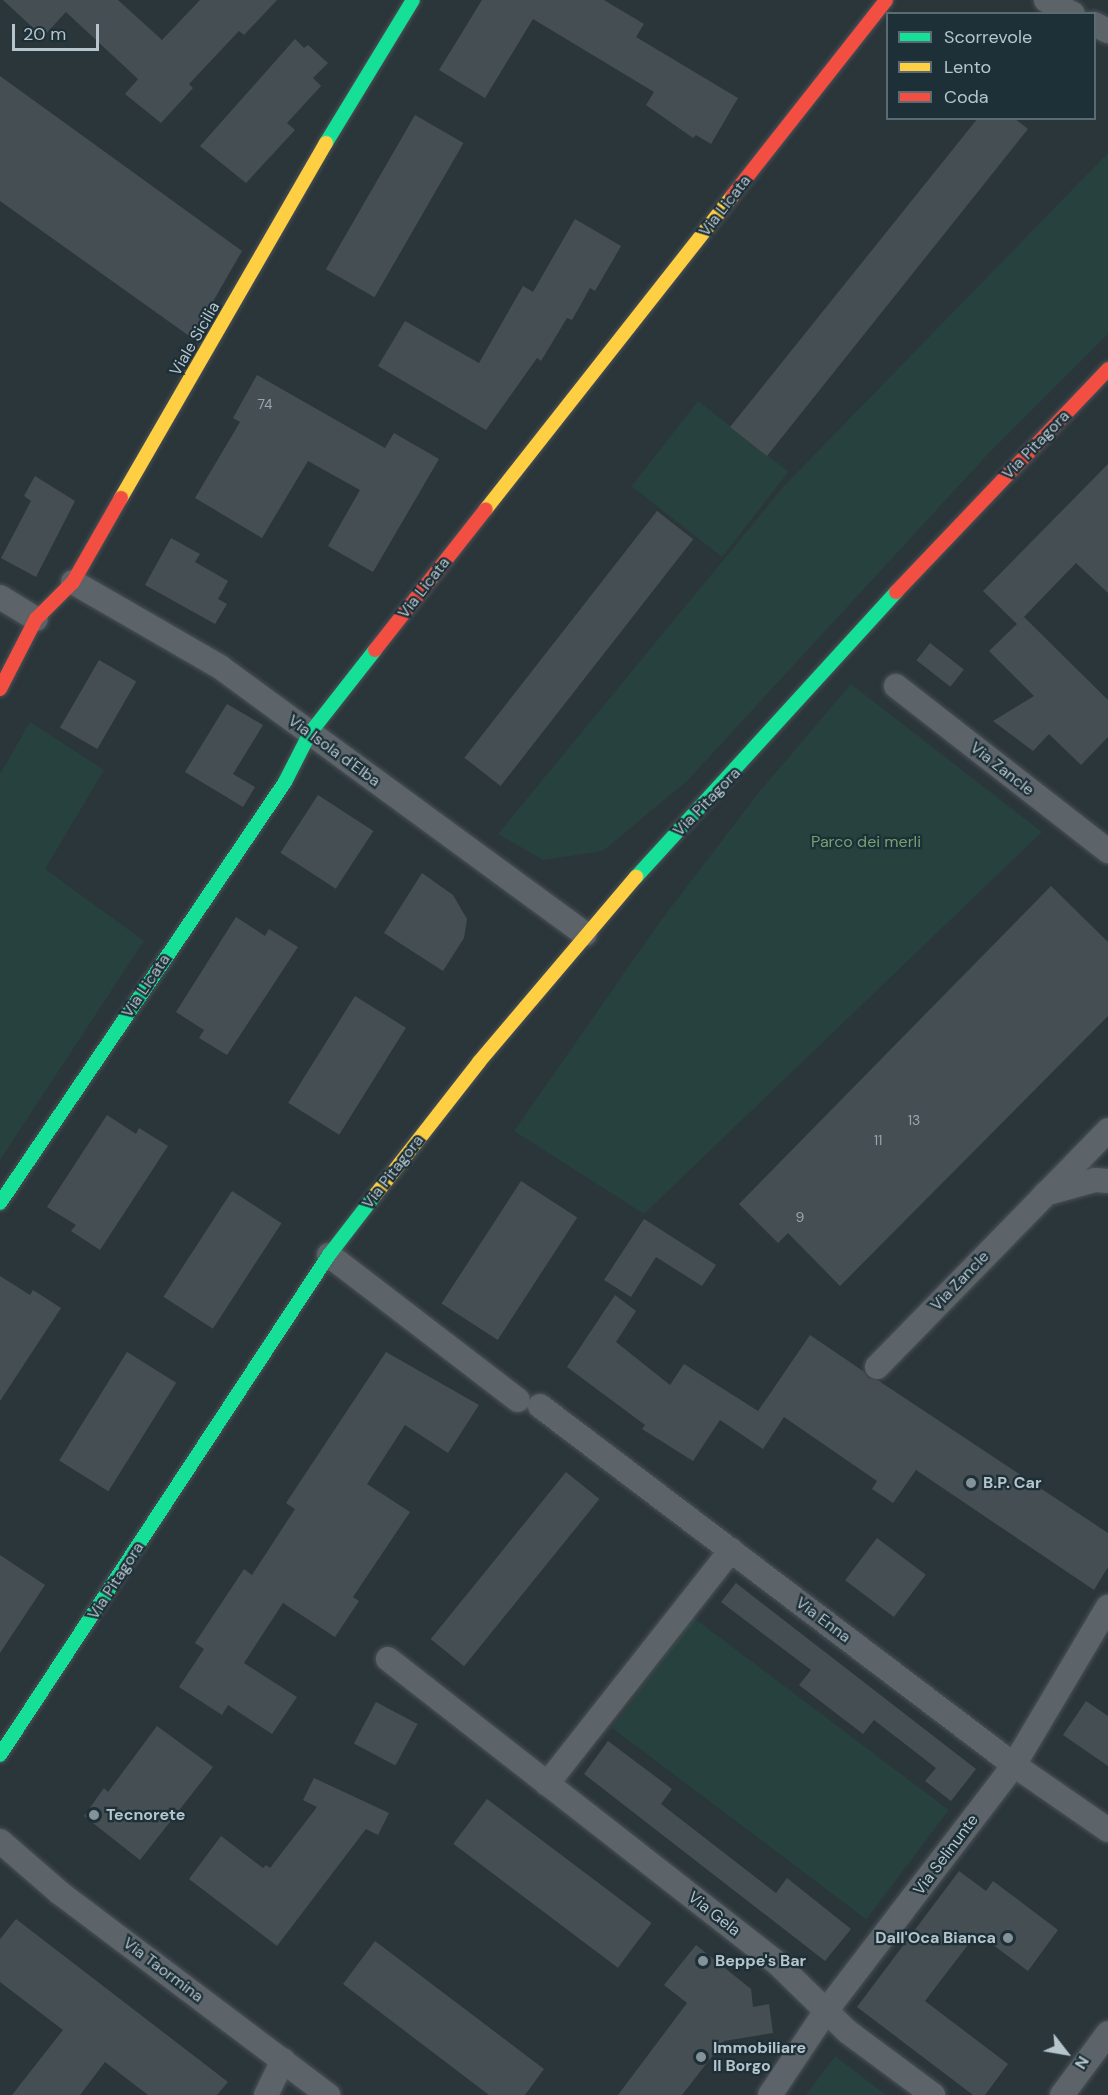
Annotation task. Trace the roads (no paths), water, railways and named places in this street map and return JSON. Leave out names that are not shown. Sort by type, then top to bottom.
[{"type":"street","name":"Viale Sicilia","points":[[0,689],[36,619],[73,582],[332,132],[413,0]]},
{"type":"street","name":"Via Licata","points":[[0,1203],[285,782],[310,733],[886,0]]},
{"type":"street","points":[[1046,0],[1069,12]]},
{"type":"street","name":"Via Pitagora","points":[[0,1755],[329,1255],[479,1062],[585,934],[743,764],[845,646],[1108,369]]},
{"type":"street","name":"Via Isola d'Elba","points":[[73,582],[220,667],[585,934]]},
{"type":"street","points":[[0,597],[36,619]]},
{"type":"street","name":"Via Zancle","points":[[896,686],[1108,851]]},
{"type":"street","name":"Via Zancle","points":[[877,1367],[1043,1194],[1108,1130]]},
{"type":"street","points":[[1043,1194],[1095,1180],[1108,1181]]},
{"type":"street","name":"Via Enna","points":[[329,1255],[731,1550],[1014,1766],[1108,1830]]},
{"type":"street","points":[[547,1784],[731,1550]]},
{"type":"street","name":"Via Selinunte","points":[[770,2095],[826,2011],[1014,1766],[1108,1607]]},
{"type":"street","name":"Via Gela","points":[[388,1659],[778,1965],[857,2039],[933,2095]]},
{"type":"street","name":"Via Taormina","points":[[0,1841],[60,1893],[328,2095]]},
{"type":"street","points":[[1062,2095],[1108,2033]]},
{"type":"street","points":[[266,2095],[283,2060]]},
{"type":"place","name":"B.P. Car","points":[[971,1483]]},
{"type":"place","name":"Tecnorete","points":[[94,1815]]},
{"type":"place","name":"Dall'Oca Bianca","points":[[1008,1938]]},
{"type":"place","name":"Beppe's Bar","points":[[703,1961]]},
{"type":"place","name":"Immobiliare Il Borgo","points":[[701,2057]]},
{"type":"park label","name":"Parco dei merli","points":[[866,842]]}]
